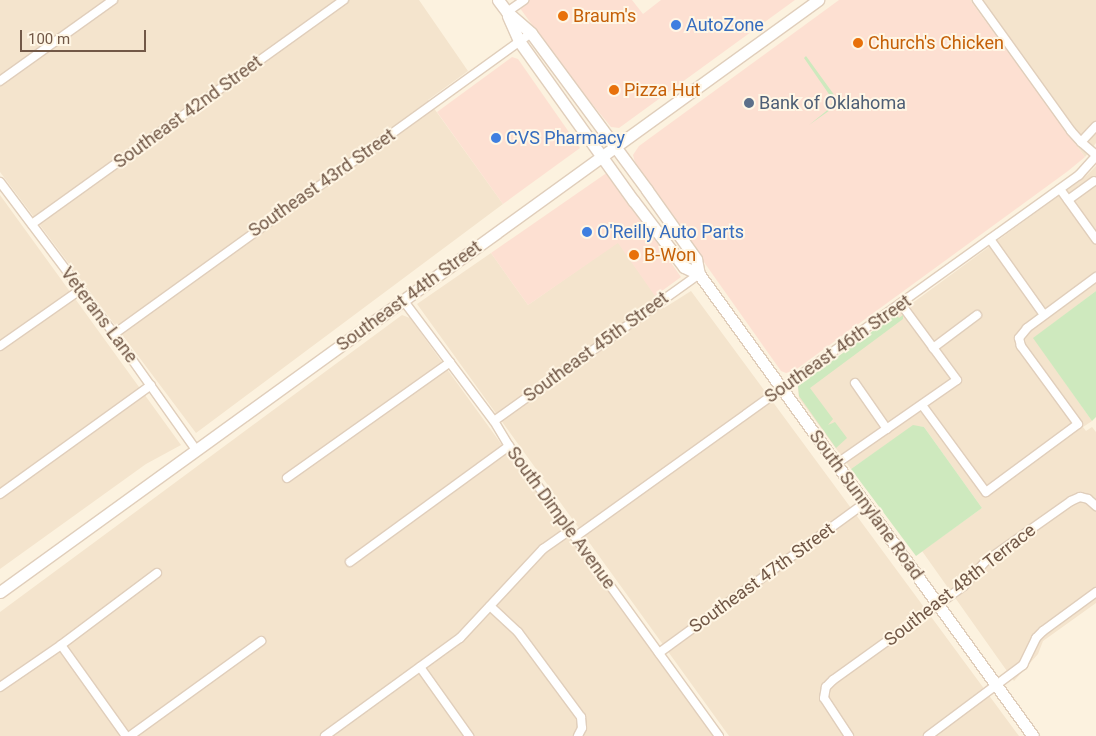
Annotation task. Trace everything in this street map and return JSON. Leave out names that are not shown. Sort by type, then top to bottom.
[{"type":"main road","name":"South Sunnylane Road","points":[[498,0],[507,12],[531,33],[616,147],[696,259],[698,274],[1033,736]]},
{"type":"main road","name":"Southeast 44th Street","points":[[0,592],[603,157],[812,2]]},
{"type":"main road","name":"South Sunnylane Road","points":[[507,12],[519,41],[603,157],[684,268],[698,274]]},
{"type":"street","points":[[0,81],[113,0]]},
{"type":"street","name":"Southeast 42nd Street","points":[[32,224],[344,0]]},
{"type":"street","points":[[507,12],[524,0]]},
{"type":"street","points":[[977,0],[1071,131],[1096,155]]},
{"type":"street","name":"Southeast 43rd Street","points":[[114,334],[531,33]]},
{"type":"street","points":[[1081,142],[1096,126]]},
{"type":"street","name":"Southeast 46th Street","points":[[575,537],[1080,175],[1096,155]]},
{"type":"street","points":[[1068,200],[1094,181]]},
{"type":"street","name":"Veterans Lane","points":[[0,182],[114,334],[196,450]]},
{"type":"street","points":[[1060,189],[1096,239]]},
{"type":"street","points":[[990,239],[1044,315]]},
{"type":"street","name":"Southeast 45th Street","points":[[494,421],[698,274]]},
{"type":"street","points":[[922,405],[986,492],[1078,424],[1019,340],[1022,332],[1096,277]]},
{"type":"street","points":[[0,346],[80,290]]},
{"type":"street","name":"South Dimple Avenue","points":[[403,300],[494,421],[510,446],[719,736]]},
{"type":"street","points":[[836,464],[957,380],[901,304]]},
{"type":"street","points":[[933,348],[977,315]]},
{"type":"street","points":[[287,478],[450,362]]},
{"type":"street","points":[[855,384],[888,429]]},
{"type":"street","points":[[0,494],[151,385]]},
{"type":"street","points":[[350,562],[510,446]]},
{"type":"street","name":"Southeast 48th Terrace","points":[[849,736],[824,698],[826,687],[833,680],[964,586],[986,561],[1070,501],[1080,497],[1088,499],[1096,506]]},
{"type":"street","name":"Southeast 47th Street","points":[[659,653],[865,504]]},
{"type":"street","points":[[325,736],[460,638],[543,549],[570,530]]},
{"type":"street","points":[[0,687],[61,645],[157,573]]},
{"type":"street","points":[[928,736],[1023,665],[1036,638],[1042,631],[1096,592]]},
{"type":"street","points":[[490,606],[518,632],[581,717],[582,723],[578,736]]},
{"type":"street","points":[[130,736],[261,641]]},
{"type":"street","points":[[61,645],[126,736]]},
{"type":"street","points":[[420,667],[469,736]]},
{"type":"shaded area","points":[[0,0],[419,0],[468,71],[428,100],[503,204],[196,433],[0,172]]},
{"type":"shaded area","points":[[514,0],[632,0],[643,14],[661,0],[795,0],[619,128],[611,127],[570,77]]},
{"type":"shaded area","points":[[839,0],[970,0],[1085,157],[794,371],[786,373],[781,371],[636,166],[633,155],[639,146]]},
{"type":"shaded area","points":[[970,0],[1096,0],[1096,143],[1085,157]]},
{"type":"shaded area","points":[[512,57],[518,59],[580,148],[503,204],[437,112]]},
{"type":"shaded area","points":[[1096,166],[1096,291],[1034,338],[1092,421],[1083,427],[1086,431],[1092,427],[1096,432],[1096,603],[1043,641],[1038,654],[1014,681],[922,551],[982,508],[924,427],[913,426],[851,469],[799,398],[798,387],[1087,175]]},
{"type":"shaded area","points":[[608,172],[681,277],[655,296],[618,243],[528,305],[491,253]]},
{"type":"shaded area","points":[[0,195],[181,445],[146,464],[0,569]]},
{"type":"shaded area","points":[[618,242],[664,308],[691,291],[1019,736],[729,736],[417,304],[491,253],[528,305]]},
{"type":"shaded area","points":[[402,315],[410,318],[713,736],[0,736],[0,612]]},
{"type":"green space","points":[[806,56],[840,103],[809,125],[830,108],[833,100],[804,58]]},
{"type":"green space","points":[[1096,291],[1096,417],[1092,421],[1033,338]]},
{"type":"green space","points":[[896,314],[899,318],[903,315],[903,319],[810,388],[833,419],[828,425],[835,422],[847,438],[836,448],[799,396],[798,386]]},
{"type":"green space","points":[[913,425],[924,427],[982,508],[916,556],[851,469]]},
{"type":"place","name":"Braum's","points":[[563,16]]},
{"type":"place","name":"AutoZone","points":[[676,25]]},
{"type":"place","name":"Church's Chicken","points":[[858,43]]},
{"type":"place","name":"Pizza Hut","points":[[614,90]]},
{"type":"place","name":"Bank of Oklahoma","points":[[749,103]]},
{"type":"place","name":"CVS Pharmacy","points":[[496,138]]},
{"type":"place","name":"O'Reilly Auto Parts","points":[[587,232]]},
{"type":"place","name":"B-Won","points":[[634,255]]}]
